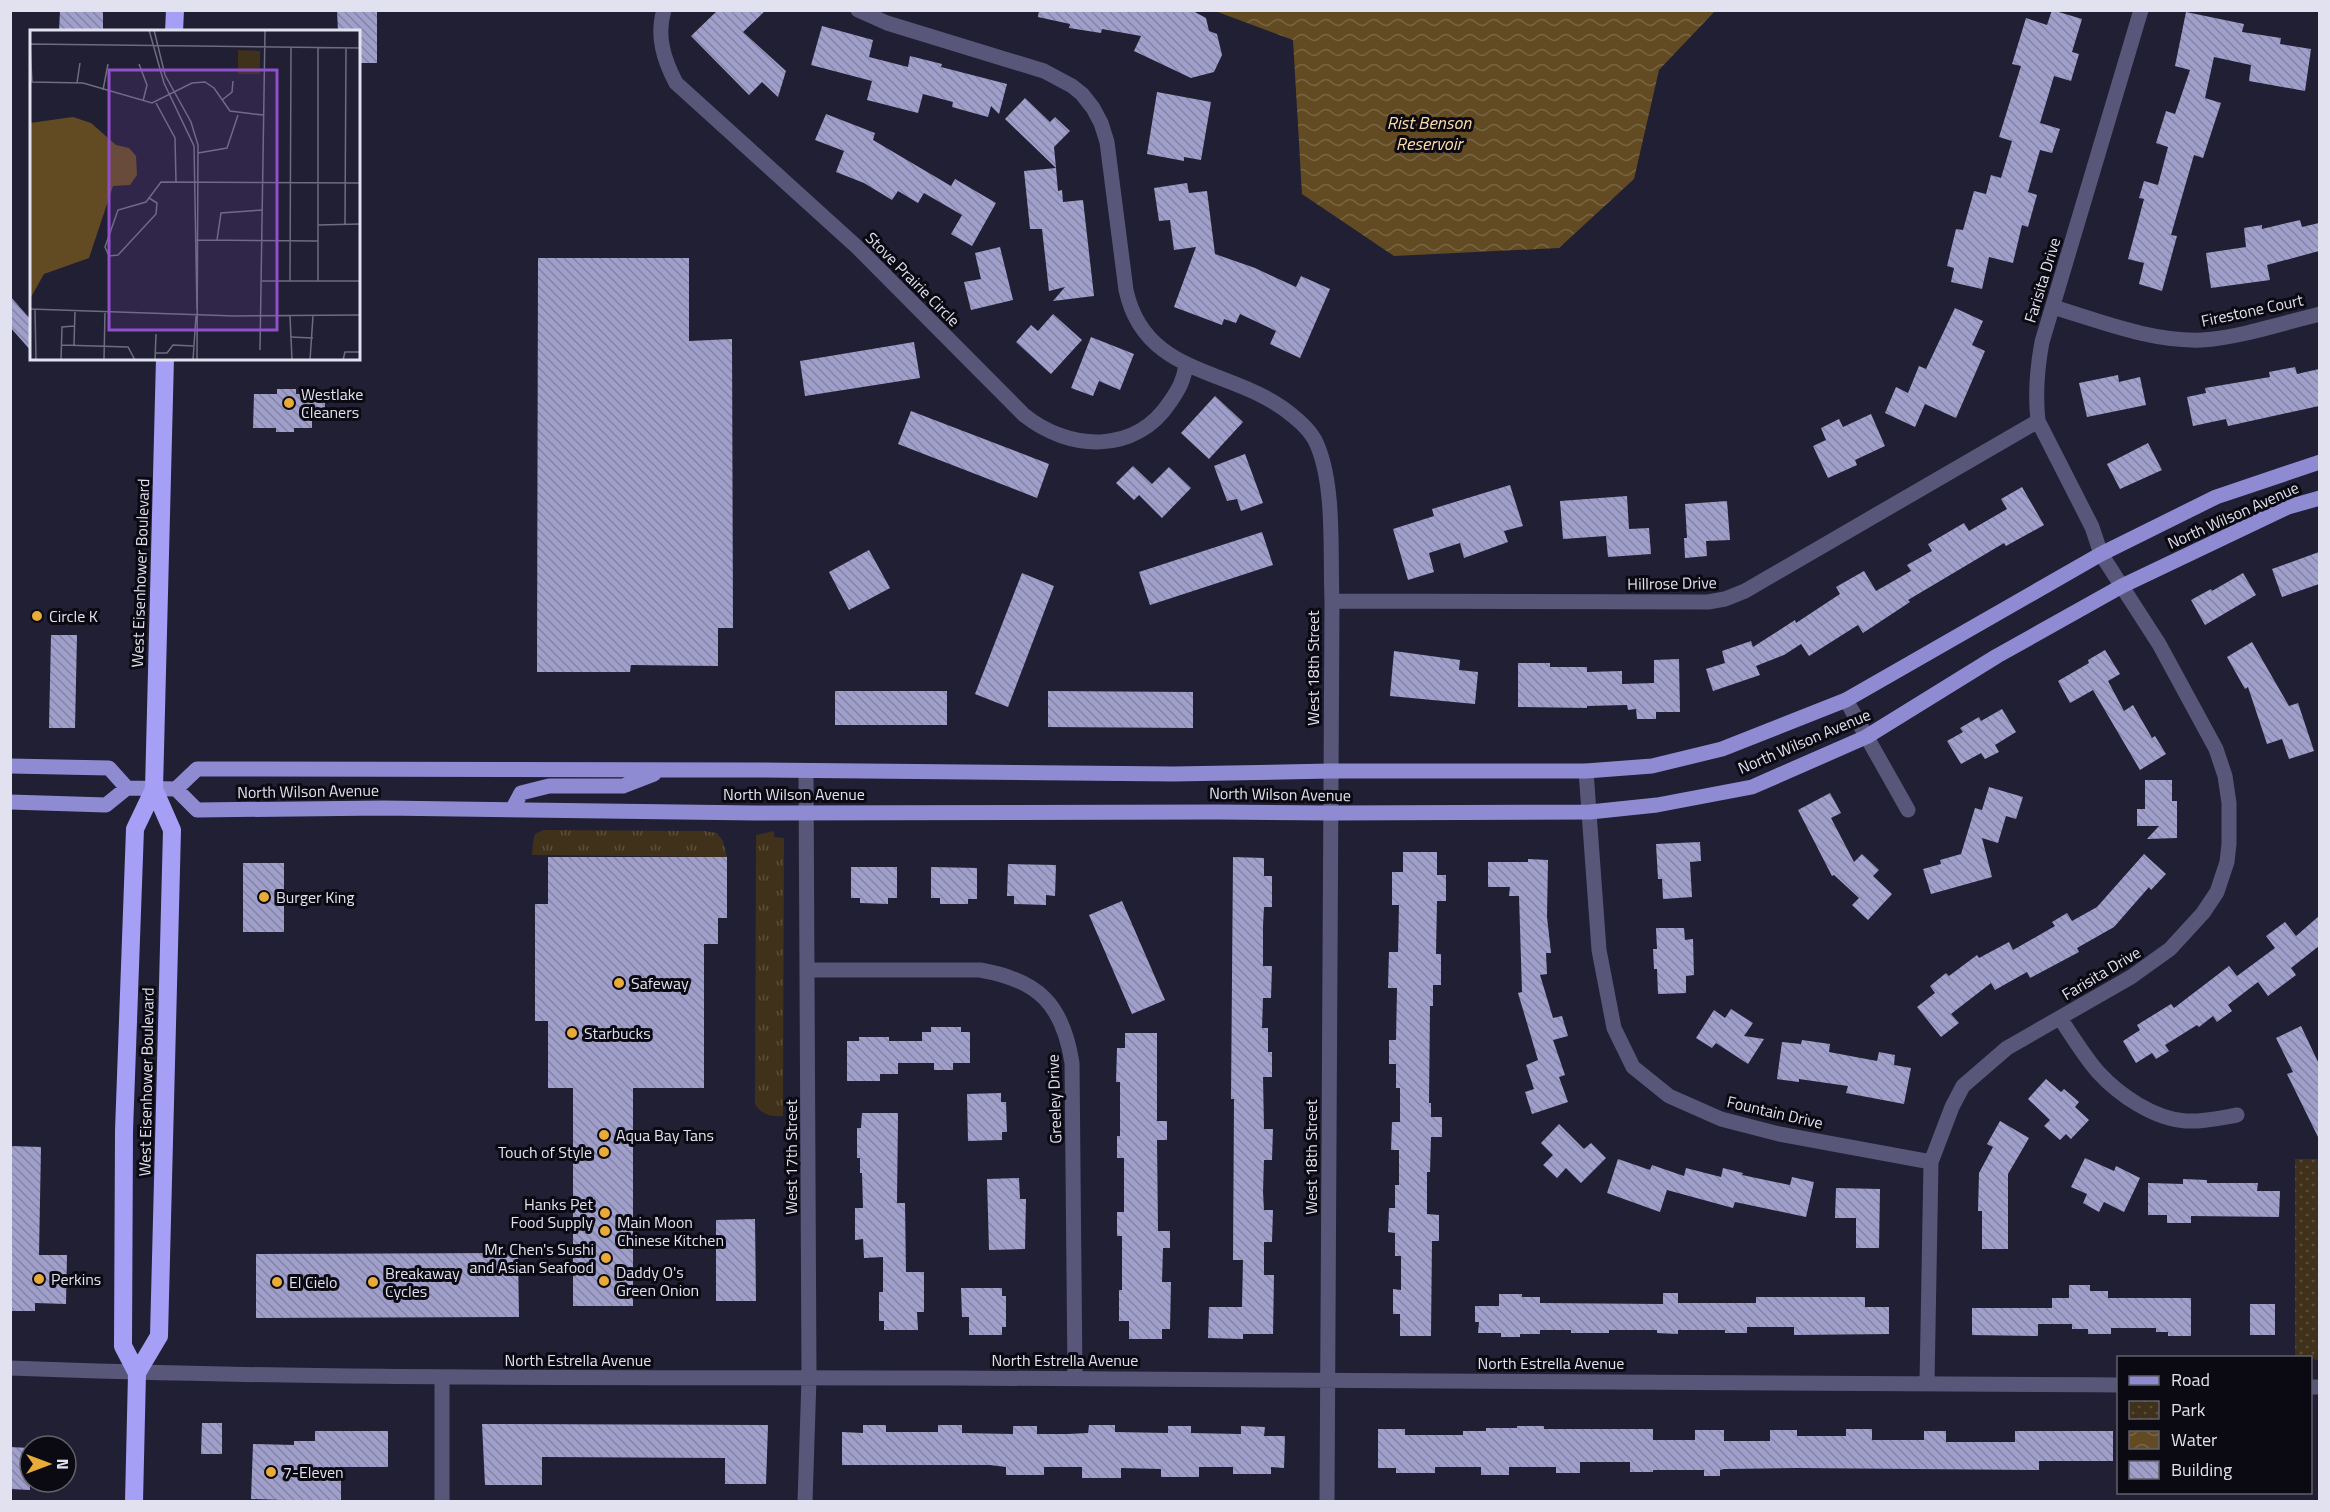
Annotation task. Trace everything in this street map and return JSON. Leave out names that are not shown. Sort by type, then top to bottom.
[{"type":"highway","points":[[174,10],[174,30]]},
{"type":"highway","name":"West Eisenhower Boulevard","points":[[134,1502],[137,1373],[123,1346],[124,1119],[135,829],[154,789],[165,360]]},
{"type":"highway","name":"West Eisenhower Boulevard","points":[[137,1373],[159,1336],[172,830],[154,789]]},
{"type":"main road","name":"North Wilson Avenue","points":[[2319,462],[2216,497],[2101,554],[1846,700],[1722,749],[1652,766],[1586,771],[1331,771],[1174,774],[197,769],[176,789],[197,810],[513,808],[727,813],[1331,813],[1590,812],[1657,805],[1752,787],[1866,737],[1997,656],[2122,586],[2288,507],[2319,498]]},
{"type":"main road","points":[[10,766],[109,768],[127,788]]},
{"type":"main road","points":[[513,808],[521,793],[549,786],[623,786],[661,771]]},
{"type":"main road","points":[[10,802],[106,805],[127,788],[176,789]]},
{"type":"street","name":"Stove Prairie Circle","points":[[664,10],[661,42],[666,62],[676,83],[857,247],[1024,415],[1040,428],[1069,439],[1086,442],[1113,441],[1135,433],[1165,410],[1184,381],[1186,364]]},
{"type":"street","points":[[858,10],[887,23],[1044,71],[1082,94],[1101,123],[1107,142],[1129,303],[1144,331],[1158,347],[1173,358],[1259,394],[1285,409],[1303,424],[1317,445],[1326,472],[1332,601]]},
{"type":"street","name":"Farisita Drive","points":[[1927,1383],[1931,1162],[1952,1107],[1963,1086],[2007,1048],[2131,977],[2170,949],[2204,913],[2217,892],[2227,862],[2229,802],[2225,776],[2216,749],[2159,644],[2101,554],[2092,527],[2038,421],[2037,368],[2042,342],[2141,10]]},
{"type":"street","name":"Firestone Court","points":[[2053,307],[2156,337],[2178,340],[2203,340],[2227,336],[2319,314]]},
{"type":"street","name":"Hillrose Drive","points":[[1332,601],[1708,602],[1725,599],[1746,591],[2038,421]]},
{"type":"street","name":"West 18th Street","points":[[1327,1502],[1332,601]]},
{"type":"street","points":[[1846,700],[1908,810]]},
{"type":"street","name":"Fountain Drive","points":[[1586,771],[1600,959],[1614,1028],[1633,1067],[1669,1096],[1721,1119],[1779,1134],[1931,1162]]},
{"type":"street","name":"West 17th Street","points":[[805,1502],[809,1378],[806,772]]},
{"type":"street","name":"Greeley Drive","points":[[808,970],[980,970],[1001,974],[1030,986],[1053,1008],[1069,1040],[1072,1063],[1075,1378]]},
{"type":"street","points":[[2060,1018],[2097,1071],[2139,1105],[2155,1113],[2183,1121],[2204,1121],[2237,1115]]},
{"type":"street","name":"North Estrella Avenue","points":[[10,1368],[137,1373],[442,1378],[1075,1378],[2117,1385]]},
{"type":"street","points":[[442,1378],[442,1502]]},
{"type":"green space","points":[[543,830],[705,831],[717,833],[723,841],[727,857],[532,855],[535,834]]},
{"type":"green space","points":[[774,831],[774,837],[784,838],[783,1116],[771,1116],[764,1113],[755,1104],[756,835]]},
{"type":"green space","points":[[2295,1159],[2319,1159],[2319,1360],[2312,1359],[2312,1356],[2295,1356]]},
{"type":"water","name":"Rist Benson Reservoir","points":[[1215,11],[1715,11],[1659,70],[1634,179],[1559,248],[1394,256],[1302,194],[1293,40]]},
{"type":"building","points":[[60,10],[103,10],[103,30],[59,30]]},
{"type":"building","points":[[337,10],[377,10],[377,63],[360,63],[360,30],[338,30]]},
{"type":"building","points":[[718,10],[766,10],[743,32],[786,71],[778,97],[762,82],[749,95],[691,36]]},
{"type":"building","points":[[1039,10],[1191,10],[1206,18],[1209,31],[1217,34],[1222,55],[1214,72],[1191,78],[1134,51],[1141,36],[1102,29],[1101,33],[1069,28],[1070,24],[1038,17]]},
{"type":"building","points":[[2052,10],[2082,19],[2072,52],[2079,54],[2071,81],[2054,76],[2040,123],[2060,129],[2052,153],[2040,150],[2028,192],[2037,195],[2028,227],[2022,225],[2013,263],[1989,257],[1982,289],[1951,282],[1954,268],[1947,266],[1956,229],[1963,230],[1974,191],[1986,194],[1991,175],[2001,178],[2012,141],[1999,137],[2021,66],[2012,64],[2026,18],[2047,25]]},
{"type":"building","points":[[2186,12],[2244,24],[2242,32],[2281,38],[2280,44],[2311,49],[2305,91],[2249,81],[2251,65],[2214,57],[2205,98],[2221,103],[2203,158],[2194,155],[2171,235],[2177,236],[2162,291],[2139,284],[2144,263],[2128,259],[2144,199],[2139,198],[2144,181],[2158,185],[2168,147],[2156,143],[2166,111],[2175,114],[2190,70],[2175,66]]},
{"type":"building","points":[[822,26],[873,40],[869,57],[908,67],[910,56],[942,64],[941,67],[1007,84],[999,114],[991,106],[988,117],[952,107],[953,102],[923,94],[918,113],[867,100],[872,81],[811,65]]},
{"type":"building","points":[[1157,92],[1211,102],[1201,160],[1184,157],[1184,161],[1147,154]]},
{"type":"building","points":[[1025,98],[1050,122],[1055,117],[1070,131],[1054,147],[1056,168],[1005,119]]},
{"type":"building","points":[[826,114],[875,133],[873,140],[951,186],[955,179],[996,203],[972,246],[951,234],[962,215],[924,193],[918,203],[898,191],[892,200],[864,183],[836,172],[844,151],[815,140]]},
{"type":"building","points":[[1056,168],[1058,191],[1062,190],[1063,202],[1083,200],[1094,296],[1053,301],[1065,287],[1049,291],[1042,229],[1030,229],[1024,171]]},
{"type":"building","points":[[1187,183],[1189,193],[1207,191],[1215,254],[1255,268],[1296,287],[1301,276],[1330,289],[1300,358],[1270,344],[1276,331],[1240,314],[1236,323],[1224,319],[1222,325],[1174,307],[1196,247],[1174,250],[1170,220],[1159,221],[1154,188]]},
{"type":"building","points":[[2300,220],[2302,227],[2319,223],[2319,251],[2267,265],[2270,280],[2211,288],[2206,253],[2246,247],[2244,228],[2262,225],[2262,229]]},
{"type":"building","points":[[1000,247],[1013,300],[971,310],[964,282],[981,279],[975,253]]},
{"type":"building","points":[[538,258],[689,258],[689,341],[732,339],[733,628],[718,628],[718,666],[631,665],[630,672],[537,672]]},
{"type":"building","points":[[10,296],[30,319],[30,350],[10,327]]},
{"type":"building","points":[[1955,308],[1983,321],[1972,345],[1985,351],[1956,418],[1925,404],[1915,427],[1885,413],[1896,387],[1908,393],[1919,366],[1926,369]]},
{"type":"building","points":[[1053,314],[1082,340],[1051,374],[1016,342],[1031,325],[1038,331]]},
{"type":"building","points":[[1091,337],[1134,354],[1120,390],[1099,381],[1093,396],[1071,388]]},
{"type":"building","points":[[914,342],[920,378],[805,396],[800,361]]},
{"type":"building","points":[[2295,367],[2297,374],[2319,369],[2319,406],[2228,426],[2226,419],[2193,426],[2187,397],[2206,393],[2205,388],[2270,377],[2269,372]]},
{"type":"building","points":[[2118,375],[2119,382],[2140,377],[2146,405],[2087,417],[2079,383]]},
{"type":"building","name":"Westlake Cleaners","points":[[277,389],[296,389],[296,394],[325,394],[325,413],[312,413],[312,428],[294,428],[294,432],[276,432],[276,428],[253,428],[254,394],[277,394]]},
{"type":"building","points":[[1215,396],[1243,422],[1209,459],[1181,433]]},
{"type":"building","points":[[911,411],[1049,464],[1037,498],[898,444]]},
{"type":"building","points":[[1871,414],[1885,446],[1855,460],[1857,465],[1828,478],[1813,446],[1826,440],[1821,428],[1839,419],[1843,427]]},
{"type":"building","points":[[2148,443],[2162,470],[2120,489],[2107,464]]},
{"type":"building","points":[[1245,454],[1263,503],[1241,511],[1237,499],[1227,501],[1214,466]]},
{"type":"building","points":[[1133,466],[1152,484],[1169,467],[1191,488],[1162,518],[1139,495],[1134,500],[1116,483]]},
{"type":"building","points":[[1510,485],[1523,526],[1504,531],[1508,542],[1464,558],[1460,543],[1429,553],[1434,572],[1408,580],[1393,529],[1434,516],[1432,509]]},
{"type":"building","points":[[2022,487],[2044,525],[2006,546],[2004,543],[1908,600],[1910,602],[1863,633],[1858,625],[1809,656],[1801,644],[1784,655],[1756,666],[1760,675],[1713,691],[1706,669],[1725,663],[1722,651],[1751,641],[1753,647],[1795,620],[1796,623],[1840,594],[1836,587],[1864,571],[1876,591],[1911,571],[1907,565],[1932,551],[1928,544],[1964,523],[1969,531],[2007,509],[2001,499]]},
{"type":"building","points":[[1627,496],[1629,529],[1649,528],[1651,554],[1608,557],[1606,536],[1563,539],[1560,501]]},
{"type":"building","points":[[1727,501],[1730,540],[1706,541],[1707,556],[1685,558],[1684,538],[1687,538],[1685,504]]},
{"type":"building","points":[[1262,532],[1273,565],[1150,605],[1139,572]]},
{"type":"building","points":[[869,550],[890,588],[849,610],[829,572]]},
{"type":"building","points":[[2319,552],[2319,584],[2282,597],[2272,569]]},
{"type":"building","points":[[1022,573],[1054,586],[1008,707],[975,694]]},
{"type":"building","points":[[2243,573],[2256,595],[2205,625],[2191,600]]},
{"type":"building","points":[[51,635],[77,635],[75,728],[49,728]]},
{"type":"building","points":[[2252,642],[2289,706],[2298,703],[2314,751],[2289,759],[2282,739],[2267,744],[2248,687],[2245,689],[2227,657]]},
{"type":"building","points":[[2105,650],[2120,674],[2108,681],[2124,711],[2133,705],[2152,738],[2155,736],[2166,754],[2140,770],[2093,690],[2070,703],[2058,681],[2089,663],[2088,660]]},
{"type":"building","points":[[1394,651],[1460,660],[1459,670],[1478,672],[1475,704],[1390,696]]},
{"type":"building","points":[[1679,659],[1680,712],[1656,712],[1656,719],[1637,719],[1636,709],[1628,710],[1627,705],[1587,706],[1587,708],[1518,707],[1518,663],[1550,663],[1550,667],[1587,667],[1587,672],[1622,671],[1622,684],[1654,683],[1654,660]]},
{"type":"building","points":[[835,691],[947,691],[947,725],[835,725]]},
{"type":"building","points":[[1048,691],[1193,692],[1193,728],[1048,727]]},
{"type":"building","points":[[2002,709],[2016,732],[1995,745],[1999,752],[1985,759],[1981,753],[1961,764],[1947,741],[1963,732],[1960,728],[1979,717],[1981,721]]},
{"type":"building","points":[[2145,780],[2172,780],[2172,801],[2177,801],[2177,838],[2147,839],[2159,826],[2137,826],[2137,809],[2145,809]]},
{"type":"building","points":[[1989,787],[2023,797],[2016,819],[2006,816],[1998,843],[1982,838],[1992,877],[1931,894],[1923,869],[1941,864],[1940,860],[1961,854],[1975,808],[1982,810]]},
{"type":"building","points":[[1830,793],[1841,813],[1831,818],[1854,862],[1862,854],[1879,870],[1873,876],[1892,894],[1868,920],[1852,905],[1859,898],[1834,875],[1832,876],[1798,810]]},
{"type":"building","points":[[1700,842],[1701,861],[1690,862],[1692,897],[1663,899],[1662,879],[1658,879],[1656,844]]},
{"type":"building","points":[[1403,852],[1437,852],[1437,875],[1446,875],[1446,901],[1437,901],[1436,954],[1441,954],[1441,985],[1433,985],[1433,1006],[1430,1006],[1429,1103],[1431,1103],[1431,1117],[1442,1117],[1442,1137],[1431,1137],[1430,1172],[1427,1172],[1427,1214],[1439,1215],[1439,1241],[1432,1241],[1431,1336],[1400,1336],[1400,1314],[1393,1314],[1393,1289],[1401,1290],[1401,1256],[1395,1256],[1395,1233],[1388,1232],[1389,1208],[1395,1208],[1395,1185],[1399,1185],[1399,1150],[1391,1150],[1392,1122],[1400,1122],[1400,1088],[1396,1088],[1396,1064],[1389,1064],[1389,1040],[1396,1040],[1397,988],[1388,988],[1389,952],[1398,952],[1399,905],[1392,905],[1392,872],[1403,872]]},
{"type":"building","points":[[2144,854],[2166,874],[2151,890],[2149,887],[2114,927],[2077,948],[2079,952],[2030,978],[2027,972],[1995,990],[1991,983],[1951,1014],[1959,1023],[1941,1037],[1917,1007],[1935,993],[1930,986],[1946,973],[1949,976],[1977,955],[1979,958],[2009,942],[2013,950],[2055,926],[2052,922],[2067,913],[2072,921],[2097,907]]},
{"type":"building","name":"Safeway","points":[[548,857],[727,857],[727,918],[718,918],[718,944],[704,944],[704,1088],[633,1088],[633,1306],[573,1306],[573,1088],[548,1088],[548,1021],[535,1021],[535,904],[548,904]]},
{"type":"building","points":[[1233,857],[1264,858],[1264,876],[1272,876],[1272,907],[1264,907],[1263,926],[1263,966],[1272,966],[1271,998],[1263,998],[1262,1028],[1268,1028],[1268,1052],[1272,1052],[1272,1077],[1263,1077],[1264,1129],[1273,1129],[1272,1160],[1264,1160],[1263,1192],[1264,1210],[1273,1210],[1272,1242],[1264,1242],[1264,1275],[1274,1275],[1273,1334],[1243,1334],[1243,1339],[1208,1338],[1209,1307],[1242,1307],[1243,1260],[1233,1260],[1234,1099],[1231,1099]]},
{"type":"building","points":[[1528,859],[1548,860],[1547,917],[1551,953],[1546,953],[1547,974],[1540,975],[1553,1018],[1562,1016],[1568,1036],[1553,1040],[1565,1075],[1559,1077],[1568,1102],[1532,1114],[1525,1092],[1534,1089],[1526,1065],[1538,1060],[1518,993],[1522,992],[1519,896],[1509,896],[1510,887],[1488,887],[1488,862],[1528,862]]},
{"type":"building","name":"Burger King","points":[[243,863],[284,863],[284,932],[243,932]]},
{"type":"building","points":[[1008,864],[1056,865],[1055,896],[1046,895],[1046,905],[1014,904],[1014,896],[1007,896]]},
{"type":"building","points":[[851,867],[897,867],[897,898],[888,898],[888,904],[860,903],[860,898],[851,898]]},
{"type":"building","points":[[931,867],[977,868],[977,899],[968,899],[968,904],[940,904],[940,898],[931,898]]},
{"type":"building","points":[[1122,901],[1165,1000],[1132,1014],[1089,915]]},
{"type":"building","points":[[2319,916],[2319,946],[2291,968],[2296,975],[2268,996],[2258,982],[2228,1005],[2232,1011],[2217,1022],[2213,1016],[2199,1027],[2197,1025],[2165,1045],[2169,1051],[2156,1059],[2152,1053],[2136,1063],[2123,1041],[2140,1030],[2137,1025],[2171,1004],[2174,1008],[2229,966],[2237,976],[2275,948],[2266,936],[2285,922],[2296,936]]},
{"type":"building","points":[[1656,928],[1684,928],[1685,940],[1693,939],[1694,975],[1686,976],[1686,993],[1658,994],[1653,949],[1657,949]]},
{"type":"building","points":[[1731,1009],[1753,1023],[1744,1036],[1764,1039],[1748,1064],[1716,1043],[1712,1048],[1696,1038],[1714,1010],[1725,1018]]},
{"type":"building","points":[[2301,1026],[2319,1064],[2319,1139],[2287,1074],[2293,1072],[2276,1038]]},
{"type":"building","points":[[931,1027],[961,1027],[961,1032],[970,1032],[970,1063],[953,1063],[953,1070],[934,1070],[934,1063],[898,1063],[898,1074],[880,1074],[880,1081],[847,1081],[847,1041],[859,1041],[859,1037],[889,1037],[889,1041],[922,1041],[922,1032],[931,1032]]},
{"type":"building","points":[[1125,1033],[1157,1033],[1157,1121],[1167,1121],[1167,1140],[1157,1140],[1158,1231],[1170,1231],[1170,1248],[1163,1248],[1162,1282],[1171,1282],[1170,1329],[1162,1329],[1162,1339],[1129,1339],[1129,1321],[1119,1321],[1119,1290],[1122,1290],[1122,1236],[1117,1236],[1117,1212],[1124,1212],[1124,1158],[1117,1158],[1117,1136],[1120,1136],[1120,1082],[1116,1082],[1117,1048],[1125,1048]]},
{"type":"building","points":[[1802,1040],[1830,1044],[1829,1052],[1877,1061],[1879,1052],[1895,1055],[1894,1065],[1911,1068],[1904,1104],[1846,1093],[1848,1086],[1799,1079],[1799,1082],[1777,1079],[1782,1042],[1801,1044]]},
{"type":"building","points":[[2046,1079],[2061,1092],[2064,1089],[2079,1102],[2075,1107],[2089,1120],[2071,1139],[2066,1134],[2060,1140],[2044,1126],[2050,1120],[2028,1099]]},
{"type":"building","points":[[1001,1093],[1001,1102],[1006,1102],[1007,1132],[1002,1132],[1002,1140],[968,1141],[967,1094]]},
{"type":"building","points":[[862,1113],[898,1113],[897,1203],[905,1203],[906,1272],[924,1272],[924,1312],[917,1312],[918,1330],[884,1330],[884,1321],[879,1321],[879,1292],[883,1292],[883,1257],[864,1258],[863,1239],[855,1240],[855,1208],[863,1208],[862,1173],[860,1173],[860,1158],[857,1158],[857,1128],[861,1128]]},
{"type":"building","points":[[2000,1121],[2029,1138],[2008,1174],[2008,1249],[1982,1249],[1982,1211],[1978,1211],[1979,1173],[1993,1147],[1987,1144]]},
{"type":"building","points":[[1559,1124],[1584,1149],[1591,1143],[1606,1158],[1581,1183],[1566,1168],[1557,1178],[1543,1165],[1553,1155],[1541,1143]]},
{"type":"building","points":[[10,1146],[41,1147],[39,1255],[67,1255],[66,1304],[35,1303],[35,1311],[10,1311]]},
{"type":"building","points":[[2085,1158],[2114,1171],[2116,1166],[2140,1178],[2124,1212],[2104,1202],[2099,1212],[2083,1203],[2087,1194],[2071,1187]]},
{"type":"building","points":[[1618,1159],[1650,1170],[1652,1165],[1684,1176],[1686,1168],[1721,1177],[1723,1168],[1743,1173],[1742,1175],[1790,1185],[1792,1177],[1814,1182],[1806,1217],[1735,1202],[1733,1208],[1667,1190],[1660,1212],[1607,1193]]},
{"type":"building","points":[[1019,1178],[1020,1199],[1026,1199],[1025,1249],[989,1250],[987,1179]]},
{"type":"building","points":[[2183,1179],[2207,1180],[2207,1183],[2258,1183],[2257,1191],[2280,1191],[2279,1217],[2191,1216],[2191,1223],[2167,1223],[2167,1215],[2148,1215],[2148,1183],[2183,1184]]},
{"type":"building","points":[[1836,1188],[1880,1189],[1879,1248],[1856,1248],[1856,1218],[1835,1218]]},
{"type":"building","points":[[755,1219],[756,1301],[716,1301],[716,1220]]},
{"type":"building","points":[[518,1253],[519,1317],[256,1318],[256,1254]]},
{"type":"building","points":[[2069,1285],[2090,1285],[2090,1291],[2108,1291],[2108,1298],[2191,1298],[2191,1336],[2168,1336],[2168,1332],[2156,1332],[2156,1328],[2111,1328],[2111,1334],[2088,1334],[2088,1329],[2072,1329],[2072,1324],[2038,1324],[2038,1336],[1972,1335],[1972,1308],[2052,1308],[2052,1298],[2069,1298]]},
{"type":"building","points":[[961,1288],[1002,1288],[1002,1296],[1006,1296],[1006,1327],[1002,1327],[1002,1335],[969,1335],[969,1317],[962,1317]]},
{"type":"building","points":[[1663,1293],[1678,1293],[1678,1303],[1756,1303],[1756,1297],[1865,1297],[1865,1307],[1889,1307],[1889,1334],[1794,1335],[1794,1327],[1747,1327],[1747,1333],[1725,1333],[1725,1330],[1678,1330],[1678,1334],[1657,1333],[1657,1330],[1571,1333],[1571,1330],[1540,1330],[1540,1334],[1501,1337],[1501,1333],[1478,1333],[1479,1322],[1475,1322],[1475,1306],[1499,1306],[1499,1294],[1540,1297],[1540,1303],[1663,1304]]},
{"type":"building","points":[[2250,1304],[2275,1304],[2275,1335],[2250,1335]]},
{"type":"building","points":[[202,1423],[222,1423],[222,1454],[201,1454]]},
{"type":"building","points":[[482,1424],[768,1425],[766,1484],[725,1484],[725,1458],[542,1457],[542,1485],[485,1485]]},
{"type":"building","points":[[863,1425],[886,1425],[886,1432],[938,1432],[938,1425],[962,1425],[962,1433],[1013,1434],[1013,1426],[1037,1426],[1037,1434],[1088,1433],[1089,1425],[1115,1425],[1115,1432],[1168,1433],[1168,1426],[1191,1426],[1191,1433],[1241,1434],[1241,1426],[1265,1427],[1264,1436],[1285,1436],[1284,1468],[1271,1467],[1271,1474],[1233,1474],[1233,1467],[1199,1467],[1199,1477],[1161,1477],[1161,1469],[1121,1468],[1121,1478],[1082,1478],[1082,1467],[1044,1467],[1044,1475],[1006,1475],[1006,1467],[990,1465],[842,1465],[842,1432],[863,1433]]},
{"type":"building","points":[[1517,1426],[1544,1426],[1544,1429],[1653,1429],[1653,1440],[1695,1440],[1695,1430],[1724,1430],[1724,1441],[1770,1441],[1770,1430],[1797,1430],[1797,1436],[1846,1436],[1846,1429],[1872,1429],[1872,1440],[1924,1440],[1924,1431],[1946,1431],[1946,1442],[2015,1442],[2015,1431],[2113,1431],[2113,1461],[2039,1461],[2039,1470],[1724,1469],[1720,1470],[1720,1476],[1704,1476],[1704,1470],[1630,1472],[1630,1462],[1580,1462],[1580,1473],[1556,1473],[1556,1467],[1509,1467],[1509,1475],[1481,1475],[1481,1467],[1435,1467],[1435,1473],[1396,1473],[1396,1468],[1378,1468],[1378,1429],[1405,1429],[1405,1435],[1463,1435],[1463,1431],[1486,1431],[1486,1428],[1517,1428]]},
{"type":"building","points":[[315,1431],[388,1431],[388,1467],[341,1467],[341,1502],[251,1499],[253,1444],[294,1445],[294,1441],[315,1441]]},
{"type":"building","points":[[10,1447],[18,1447],[18,1489],[10,1489]]},
{"type":"place","name":"Westlake Cleaners","points":[[289,403]]},
{"type":"place","name":"Circle K","points":[[37,616]]},
{"type":"place","name":"Burger King","points":[[264,897]]},
{"type":"place","name":"Safeway","points":[[619,983]]},
{"type":"place","name":"Starbucks","points":[[572,1033]]},
{"type":"place","name":"Aqua Bay Tans","points":[[604,1135]]},
{"type":"place","name":"Touch of Style","points":[[604,1152]]},
{"type":"place","name":"Hanks Pet Food Supply","points":[[605,1213]]},
{"type":"place","name":"Main Moon Chinese Kitchen","points":[[605,1231]]},
{"type":"place","name":"Mr. Chen's Sushi and Asian Seafood","points":[[606,1258]]},
{"type":"place","name":"Perkins","points":[[39,1279]]},
{"type":"place","name":"Daddy O's Green Onion","points":[[604,1281]]},
{"type":"place","name":"El Cielo","points":[[277,1282]]},
{"type":"place","name":"Breakaway Cycles","points":[[373,1282]]},
{"type":"place","name":"7-Eleven","points":[[271,1472]]}]
